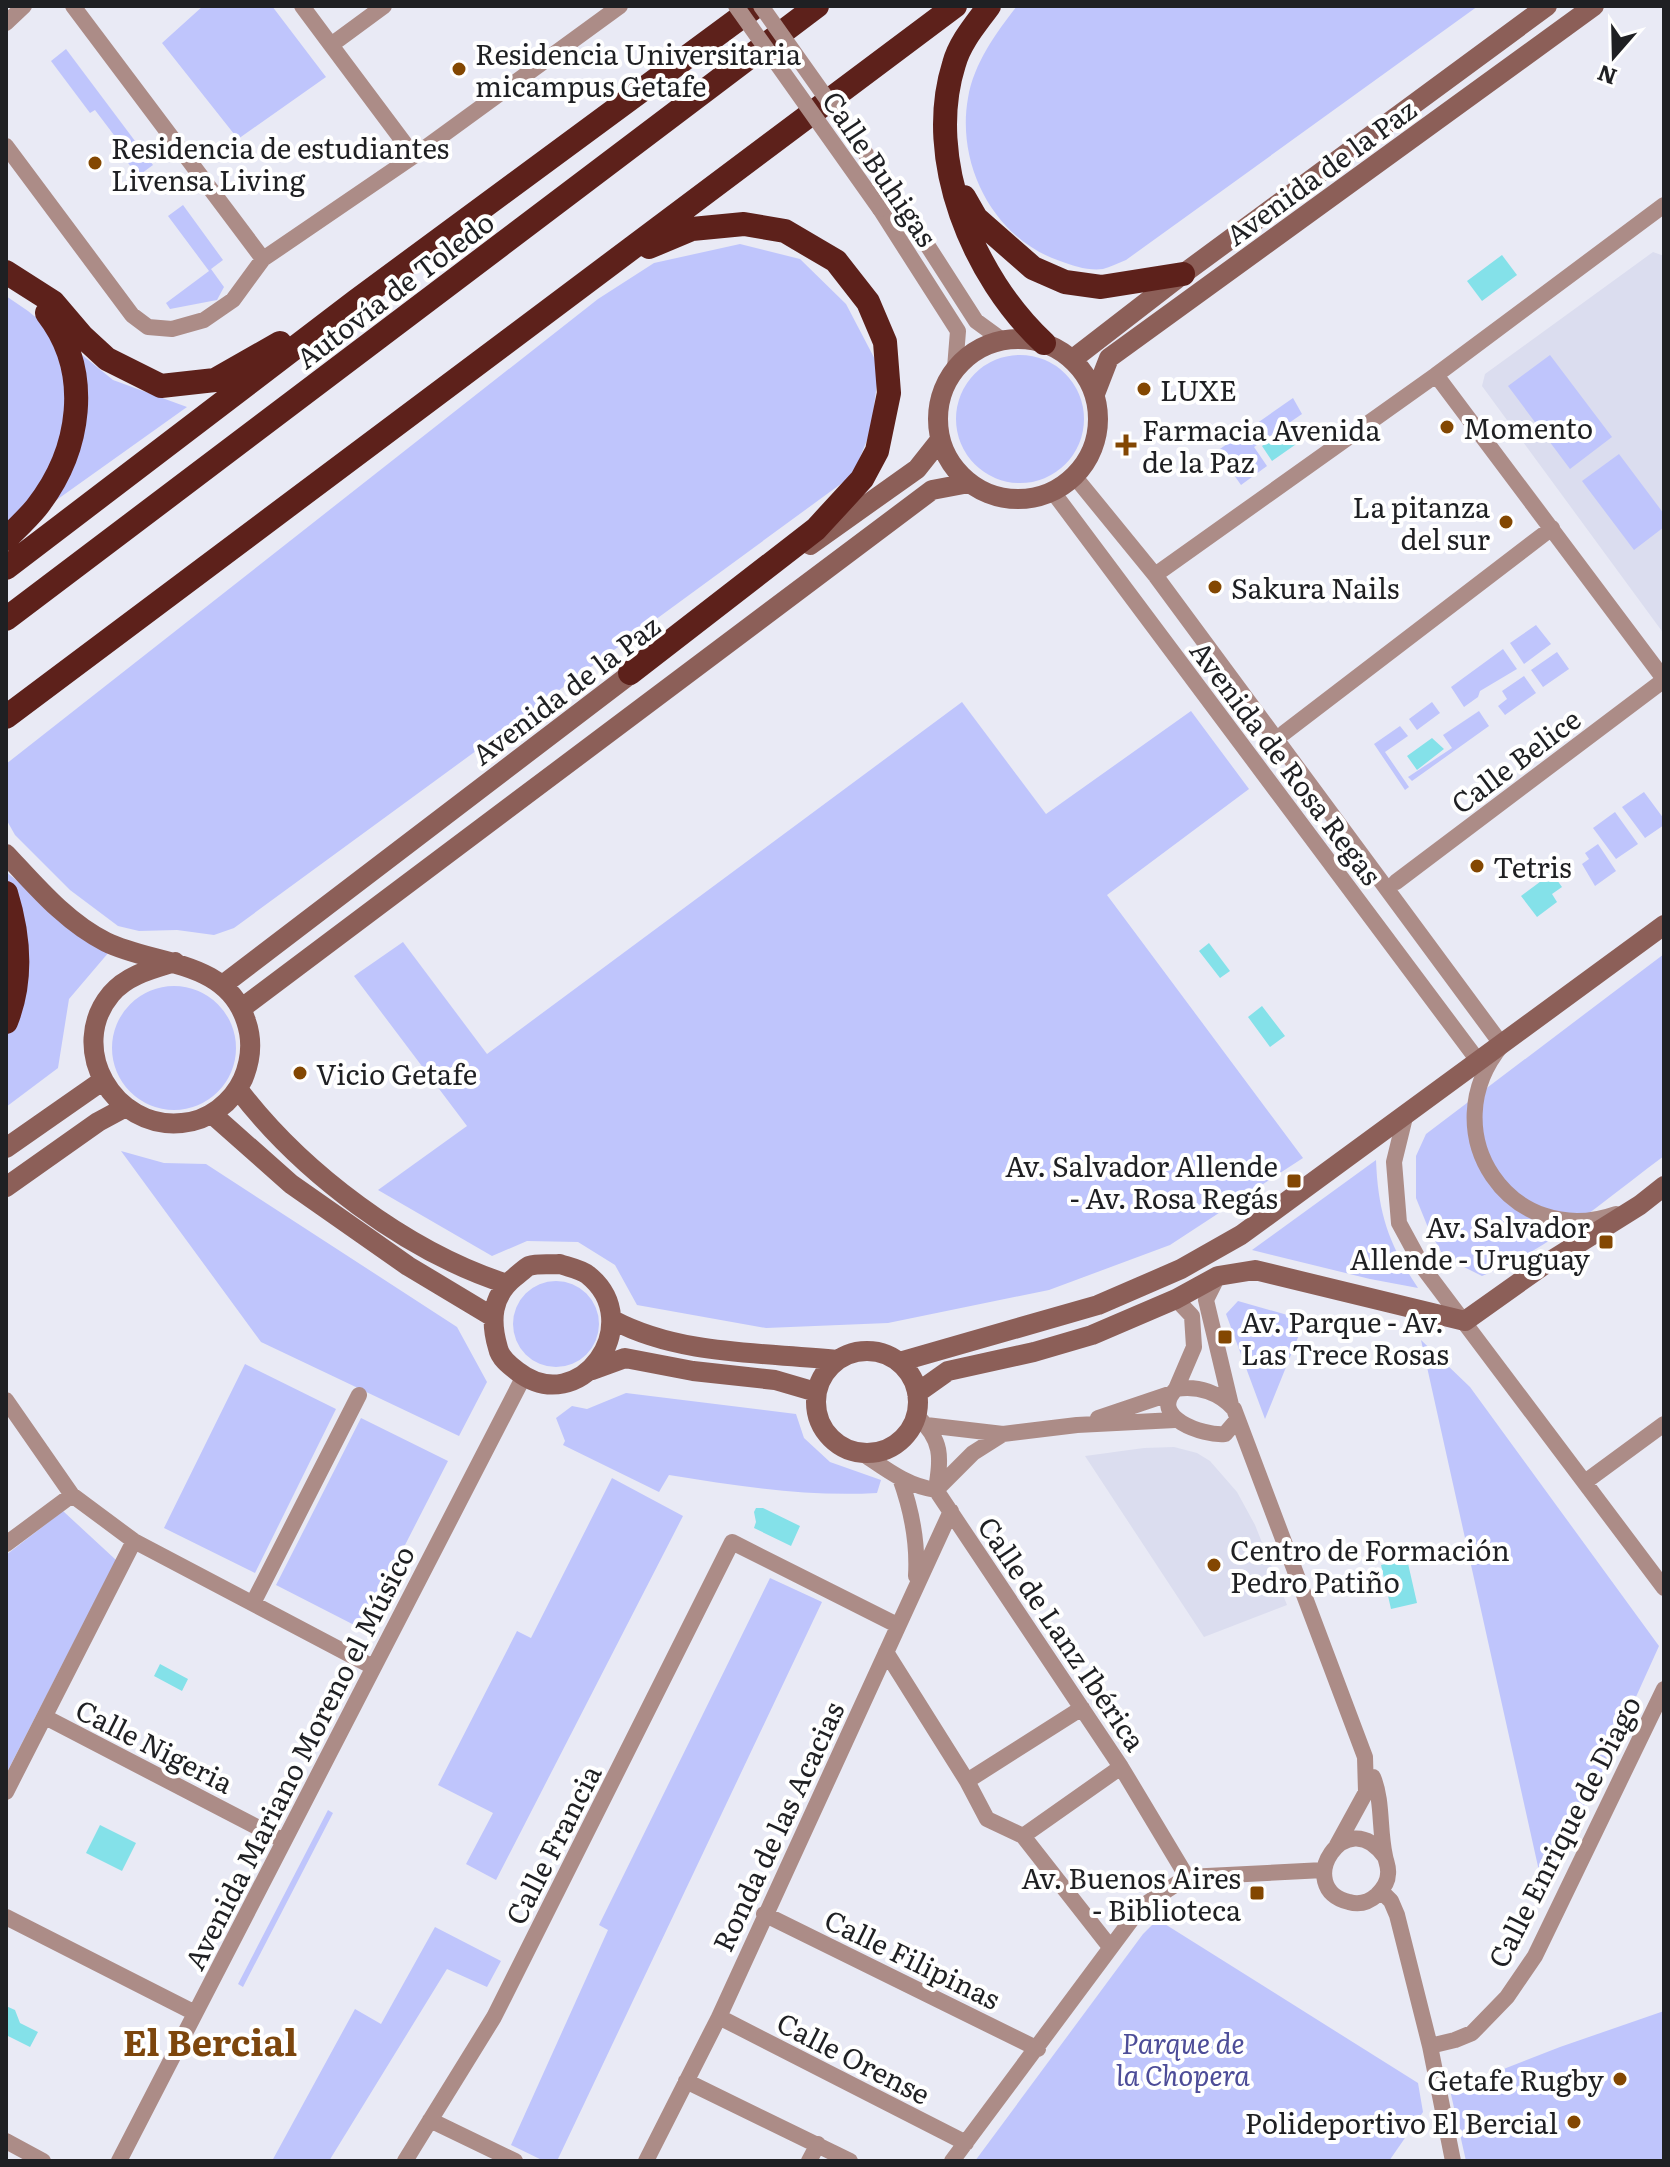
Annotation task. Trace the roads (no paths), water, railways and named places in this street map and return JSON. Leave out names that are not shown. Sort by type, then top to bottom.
[{"type":"highway","name":"Autovía de Toledo","points":[[6,568],[356,301],[759,6]]},
{"type":"highway","name":"Autovía de Toledo","points":[[6,619],[817,6]]},
{"type":"highway","points":[[6,717],[955,6]]},
{"type":"highway","points":[[989,6],[970,30],[954,60],[946,96],[944,137],[950,174],[966,228],[993,285],[1023,324],[1044,343]]},
{"type":"highway","points":[[950,174],[976,218],[1033,268],[1065,282],[1101,287],[1183,274]]},
{"type":"highway","points":[[597,274],[692,229],[744,224],[785,231],[836,261],[868,302],[885,342],[889,393],[877,451],[862,479],[816,529],[630,673]]},
{"type":"highway","points":[[14,276],[53,302],[107,359],[161,386],[215,380],[356,301]]},
{"type":"highway","points":[[6,539],[36,507],[57,475],[71,442],[78,401],[72,360],[55,323],[14,276]]},
{"type":"highway","points":[[6,893],[20,952],[11,1010],[6,1022]]},
{"type":"street","points":[[6,23],[24,6]]},
{"type":"street","points":[[73,6],[263,259]]},
{"type":"street","points":[[302,6],[414,156]]},
{"type":"street","points":[[331,45],[384,6]]},
{"type":"street","points":[[6,146],[132,315],[148,327],[172,329],[204,320],[233,300],[263,259],[414,156],[620,6]]},
{"type":"street","name":"Calle Buhigas","points":[[736,6],[880,209],[958,331],[955,368]]},
{"type":"street","name":"Calle Buhigas","points":[[759,6],[895,195],[976,321],[1002,340]]},
{"type":"street","name":"Avenida de la Paz","points":[[1073,359],[1183,274],[1547,6]]},
{"type":"street","name":"Avenida de la Paz","points":[[1095,394],[1109,358],[1594,6]]},
{"type":"street","points":[[1155,575],[1661,215]]},
{"type":"street","points":[[1002,340],[1044,343],[1073,359],[1095,394],[1099,420],[1094,448],[1075,477],[1053,492],[1023,500],[986,493],[956,471],[940,440],[937,423],[942,391],[955,368],[976,350],[1002,340]]},
{"type":"street","points":[[1436,375],[1664,680]]},
{"type":"street","name":"Avenida de la Paz","points":[[224,984],[630,673],[917,469],[940,440]]},
{"type":"street","name":"Avenida de Rosa Regas","points":[[1075,477],[1155,575],[1502,1045]]},
{"type":"street","points":[[242,1008],[932,490],[969,483]]},
{"type":"street","name":"Avenida de Rosa Regas","points":[[1053,492],[1479,1062]]},
{"type":"street","points":[[1284,733],[1552,528]]},
{"type":"street","name":"Calle Belice","points":[[1396,882],[1664,680]]},
{"type":"street","points":[[6,854],[57,908],[105,941],[175,962],[199,970],[224,984],[242,1008],[251,1035],[249,1063],[238,1089],[212,1114],[182,1123],[152,1121],[124,1108],[102,1081],[93,1052],[96,1021],[111,994],[134,975],[175,962]]},
{"type":"street","points":[[899,1362],[1098,1305],[1181,1269],[1241,1235],[1662,927]]},
{"type":"street","points":[[1502,1045],[1480,1077],[1473,1117],[1478,1148],[1496,1181],[1526,1208],[1565,1220],[1605,1218],[1640,1205]]},
{"type":"street","points":[[6,1148],[102,1081]]},
{"type":"street","points":[[238,1089],[262,1121],[324,1179],[428,1252],[470,1272],[507,1284]]},
{"type":"street","points":[[6,1187],[98,1122],[124,1108]]},
{"type":"street","points":[[212,1114],[291,1184],[408,1266],[493,1317]]},
{"type":"street","points":[[1405,1117],[1394,1162],[1399,1223],[1424,1269],[1664,1588]]},
{"type":"street","points":[[917,1393],[948,1371],[1034,1352],[1092,1335],[1176,1299],[1218,1276],[1255,1270],[1465,1321],[1664,1186]]},
{"type":"street","points":[[592,1370],[609,1341],[613,1320],[607,1298],[587,1274],[560,1264],[529,1266],[507,1284],[495,1300],[493,1317],[499,1354],[524,1376],[547,1384],[572,1383],[592,1370],[625,1358],[693,1371],[775,1380],[816,1392]]},
{"type":"street","points":[[1218,1276],[1206,1300],[1210,1326],[1234,1412],[1263,1484],[1365,1757],[1375,1784],[1388,1875],[1381,1891],[1365,1902],[1345,1901],[1329,1889],[1325,1861],[1366,1792],[1365,1757]]},
{"type":"street","points":[[1175,1420],[1168,1407],[1194,1347],[1192,1316],[1176,1299]]},
{"type":"street","points":[[613,1320],[638,1333],[731,1353],[776,1353],[837,1360],[862,1351],[887,1355],[908,1371],[917,1393],[921,1420],[931,1430],[941,1455],[936,1490]]},
{"type":"street","points":[[837,1360],[820,1380],[816,1392],[817,1417],[830,1438],[850,1451],[875,1453],[896,1444],[921,1420]]},
{"type":"street","name":"Avenida Mariano Moreno el Músico","points":[[119,2161],[524,1376]]},
{"type":"street","points":[[1077,1425],[1174,1391],[1199,1389],[1234,1412]]},
{"type":"street","points":[[253,1603],[359,1395]]},
{"type":"street","points":[[6,1400],[72,1495],[134,1541],[373,1667]]},
{"type":"street","points":[[1216,1435],[1229,1432],[1234,1412]]},
{"type":"street","points":[[921,1420],[1003,1434],[1077,1425],[1175,1420],[1216,1435],[1235,1447],[1263,1484]]},
{"type":"street","points":[[1585,1482],[1664,1424]]},
{"type":"street","points":[[936,1490],[973,1453],[1003,1434]]},
{"type":"street","points":[[862,1453],[900,1478],[936,1490]]},
{"type":"street","points":[[900,1478],[917,1545],[915,1586]]},
{"type":"street","name":"Calle de Lanz Ibérica","points":[[936,1490],[1121,1767],[1187,1877]]},
{"type":"street","points":[[6,1544],[72,1495]]},
{"type":"street","name":"Ronda de las Acacias","points":[[646,2161],[719,2017],[951,1511]]},
{"type":"street","points":[[6,1792],[134,1541]]},
{"type":"street","name":"Calle Francia","points":[[405,2161],[494,2017],[732,1542],[897,1625]]},
{"type":"street","points":[[886,1652],[967,1781],[987,1819],[1023,1836],[1110,1947]]},
{"type":"street","name":"Calle Enrique de Diago","points":[[1430,2046],[1472,2033],[1507,1997],[1535,1956],[1664,1689]]},
{"type":"street","points":[[967,1781],[1082,1708]]},
{"type":"street","name":"Calle Nigeria","points":[[45,1717],[284,1841]]},
{"type":"street","points":[[1023,1836],[1121,1767]]},
{"type":"street","points":[[1337,1845],[1354,1839],[1364,1840],[1372,1843],[1385,1857]]},
{"type":"street","points":[[952,2161],[1141,1907],[1187,1877],[1324,1870]]},
{"type":"street","points":[[1381,1891],[1391,1901],[1397,1915],[1430,2046],[1453,2161]]},
{"type":"street","name":"Calle Filipinas","points":[[764,1914],[1038,2049]]},
{"type":"street","points":[[6,1917],[195,2013]]},
{"type":"street","name":"Calle Orense","points":[[719,2017],[966,2143]]},
{"type":"street","points":[[686,2081],[850,2161]]},
{"type":"street","points":[[430,2120],[515,2161]]},
{"type":"street","points":[[6,2141],[43,2161]]},
{"type":"street","points":[[809,2161],[818,2144]]},
{"type":"place","name":"Residencia Universitaria micampus Getafe","points":[[459,69]]},
{"type":"place","name":"Residencia de estudiantes Livensa Living","points":[[95,163]]},
{"type":"place","name":"LUXE","points":[[1144,389]]},
{"type":"place","name":"Momento","points":[[1447,427]]},
{"type":"place","name":"Farmacia Avenida de la Paz","points":[[1126,445]]},
{"type":"place","name":"La pitanza del sur","points":[[1506,522]]},
{"type":"place","name":"Sakura Nails","points":[[1215,587]]},
{"type":"place","name":"Tetris","points":[[1477,866]]},
{"type":"place","name":"Vicio Getafe","points":[[300,1073]]},
{"type":"place","name":"Av. Salvador Allende - Av. Rosa Regás","points":[[1294,1181]]},
{"type":"place","name":"Av. Salvador Allende - Uruguay","points":[[1606,1242]]},
{"type":"place","name":"Av. Parque - Av. Las Trece Rosas","points":[[1225,1337]]},
{"type":"place","name":"Centro de Formación Pedro Patiño","points":[[1214,1565]]},
{"type":"place","name":"Av. Buenos Aires - Biblioteca","points":[[1257,1893]]},
{"type":"place","name":"Getafe Rugby","points":[[1620,2079]]},
{"type":"place","name":"Polideportivo El Bercial","points":[[1574,2122]]},
{"type":"district","name":"El Bercial","points":[[210,2040]]},
{"type":"park label","name":"Parque de la Chopera","points":[[1183,2058]]}]
